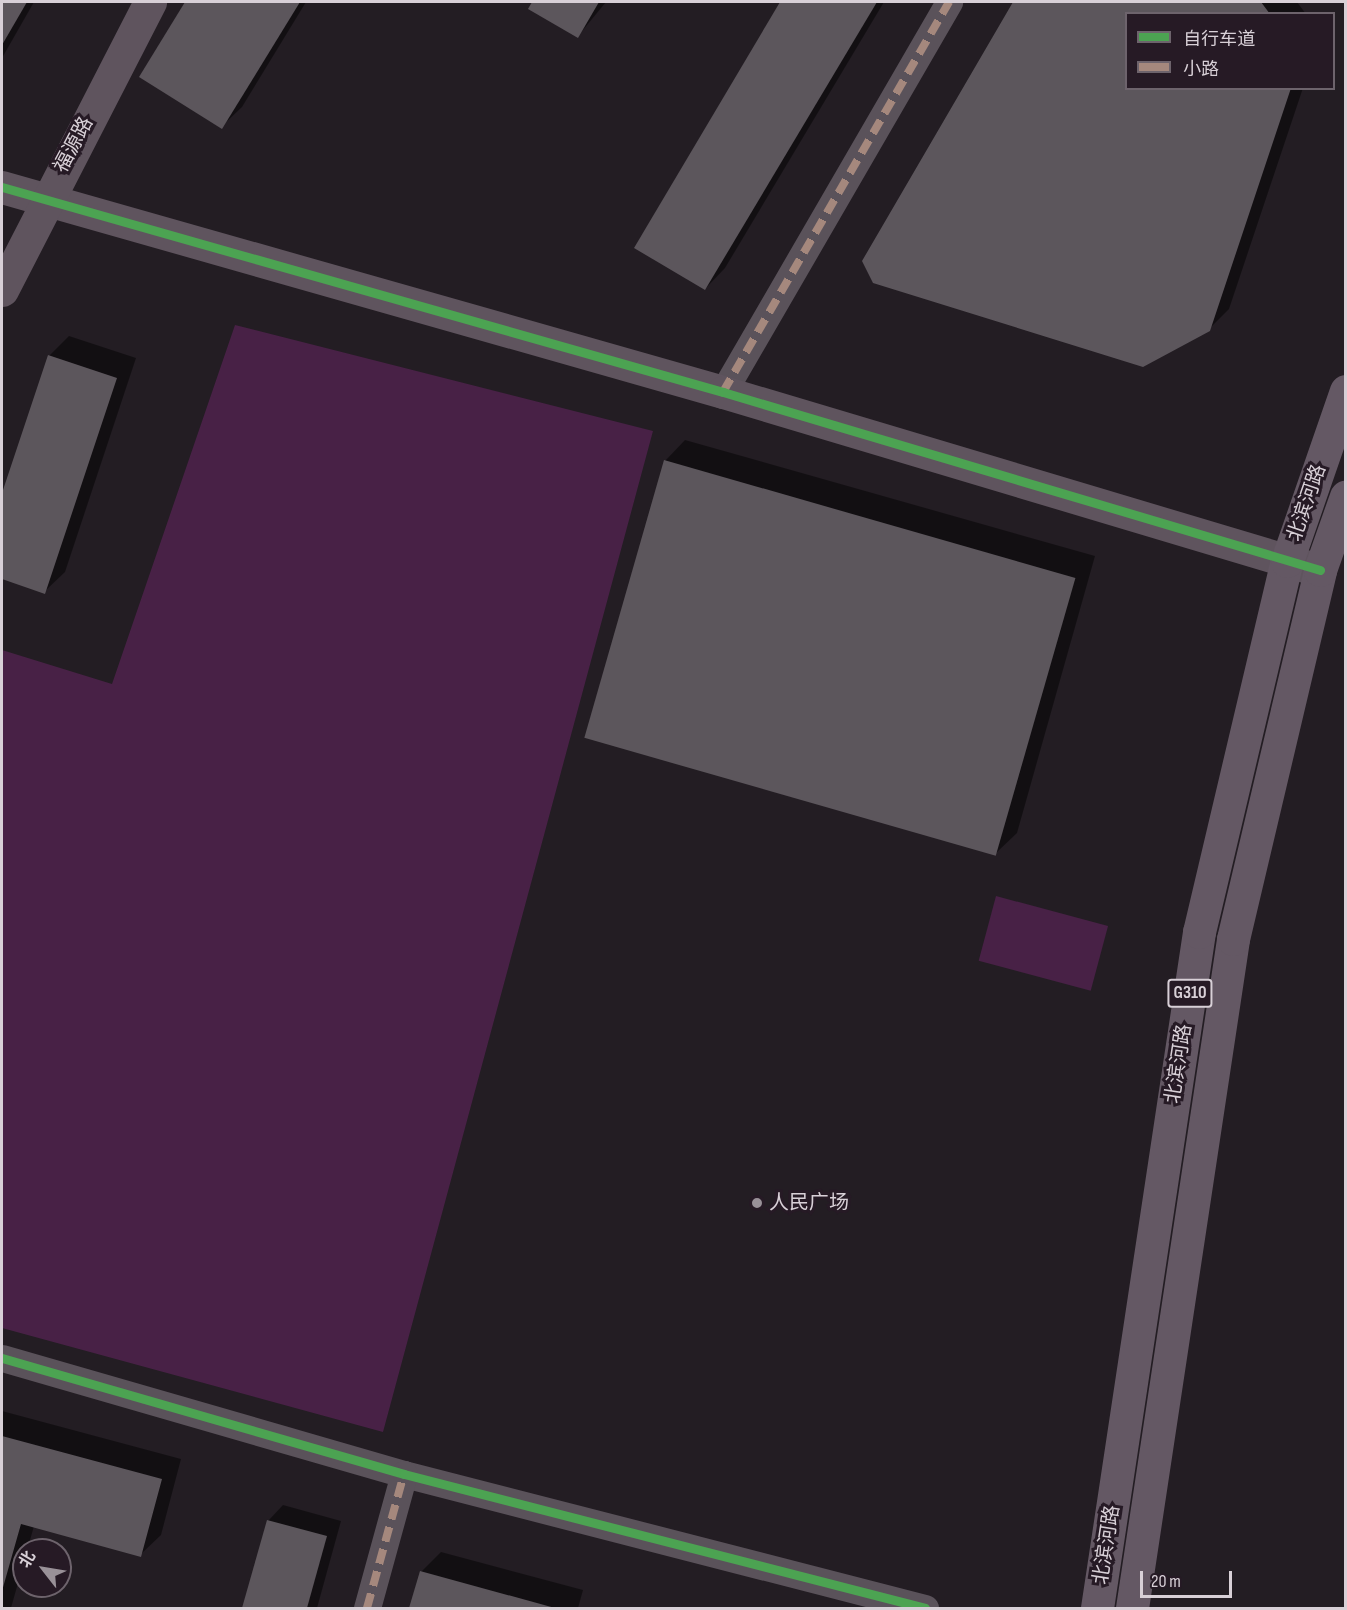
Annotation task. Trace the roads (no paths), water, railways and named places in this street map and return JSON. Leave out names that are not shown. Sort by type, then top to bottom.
[{"type":"highway","name":"北滨河路","points":[[1097,1608],[1199,932],[1287,561],[1346,391]]},
{"type":"highway","name":"北滨河路","points":[[1131,1608],[1233,939],[1320,570],[1346,496]]},
{"type":"street","name":"福源路","points":[[2,290],[46,198],[150,2]]},
{"type":"street","points":[[723,392],[949,2]]},
{"type":"street","points":[[2,187],[723,392],[1320,570]]},
{"type":"street","points":[[2,1358],[404,1474],[925,1608]]},
{"type":"street","points":[[367,1608],[404,1474]]},
{"type":"place","name":"人民广场","points":[[757,1203]]}]
